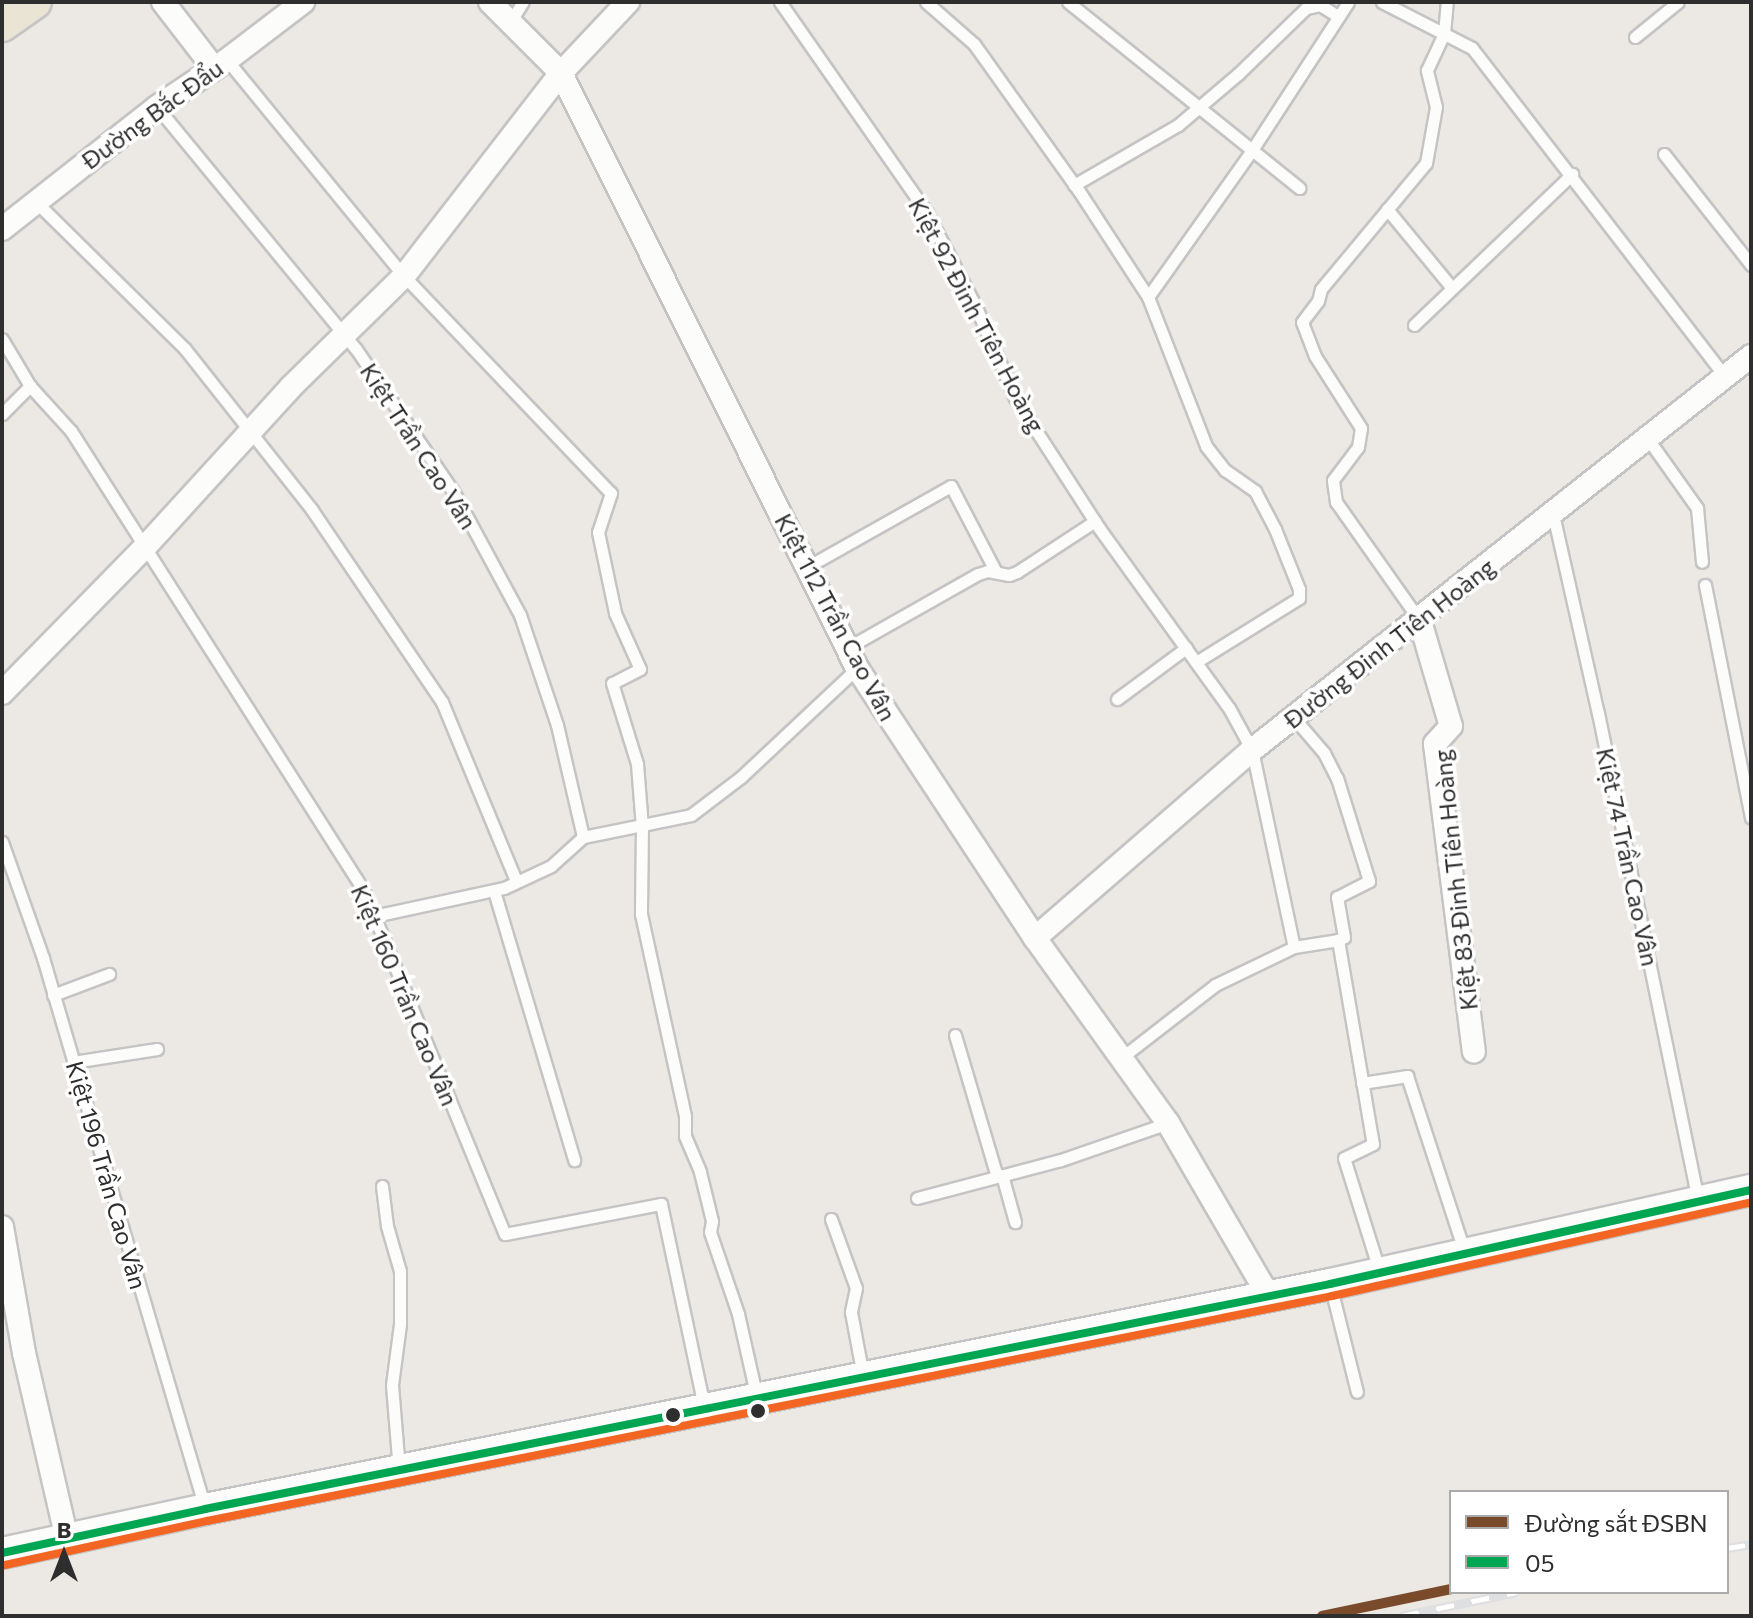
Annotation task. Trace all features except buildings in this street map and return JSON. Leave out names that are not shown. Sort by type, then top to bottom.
[{"type":"main road","points":[[2,24],[34,2]]},
{"type":"main road","points":[[2,1553],[205,1509],[1330,1284],[1751,1190]]},
{"type":"street","points":[[163,2],[221,64]]},
{"type":"street","name":"Đường Bắc Đẩu","points":[[2,229],[157,107],[221,64],[303,2]]},
{"type":"street","name":"Kiệt 112 Trần Cao Vân","points":[[490,2],[561,73],[852,658],[1035,938],[1168,1123],[1268,1295]]},
{"type":"street","points":[[2,693],[145,547],[343,333],[404,276],[561,73],[628,2]]},
{"type":"street","name":"Đường Đinh Tiên Hoàng","points":[[1035,938],[1252,750],[1420,621],[1751,356]]},
{"type":"street","name":"Kiệt 83 Đinh Tiên Hoàng","points":[[1420,621],[1451,726],[1435,744],[1474,1052]]},
{"type":"street","points":[[2,1227],[24,1353],[67,1539]]},
{"type":"lane","points":[[509,24],[523,2]]},
{"type":"lane","name":"Kiệt 92 Đinh Tiên Hoàng","points":[[780,2],[927,213],[976,307],[1015,398],[1095,521],[1229,708],[1252,750],[1294,947]]},
{"type":"lane","points":[[926,2],[974,44],[1074,185],[1148,297],[1206,446],[1225,470],[1255,491],[1275,529],[1300,594],[1296,601],[1196,662]]},
{"type":"lane","points":[[1068,2],[1299,188]]},
{"type":"lane","points":[[1148,297],[1252,150],[1348,2]]},
{"type":"lane","points":[[1382,2],[1472,48],[1726,378]]},
{"type":"lane","points":[[1420,621],[1336,502],[1333,480],[1358,447],[1361,428],[1315,356],[1302,322],[1318,301],[1321,289],[1426,163],[1436,107],[1427,70],[1444,34],[1447,2]]},
{"type":"lane","points":[[1635,37],[1678,2]]},
{"type":"lane","points":[[1074,185],[1157,139],[1200,107],[1306,8],[1320,5],[1339,17]]},
{"type":"lane","points":[[221,64],[404,276],[611,493],[598,532],[615,613],[640,669],[612,683],[637,764],[642,827],[641,914],[685,1116],[685,1136],[700,1172],[712,1221],[710,1232],[738,1314],[757,1399]]},
{"type":"lane","name":"Kiệt Trần Cao Vân","points":[[157,107],[343,333],[453,491],[520,615],[557,725],[583,837]]},
{"type":"lane","points":[[1664,154],[1751,265]]},
{"type":"lane","points":[[1414,325],[1572,174]]},
{"type":"lane","points":[[35,201],[185,349],[312,510],[442,702],[516,881]]},
{"type":"lane","points":[[1387,209],[1452,288]]},
{"type":"lane","name":"Kiệt 160 Trần Cao Vân","points":[[2,339],[30,386],[71,431],[364,891],[505,1234],[661,1204],[705,1410]]},
{"type":"lane","points":[[2,414],[30,386]]},
{"type":"lane","points":[[1648,439],[1697,508],[1702,562]]},
{"type":"lane","points":[[807,567],[951,486],[996,572]]},
{"type":"lane","name":"Kiệt 74 Trần Cao Vân","points":[[1553,514],[1598,713],[1698,1201]]},
{"type":"lane","points":[[374,916],[494,891],[551,866],[583,837],[691,815],[741,777],[852,658],[978,574],[996,572],[1009,575],[1017,572],[1095,521]]},
{"type":"lane","points":[[1705,585],[1751,817]]},
{"type":"lane","points":[[1117,699],[1186,648]]},
{"type":"lane","points":[[1121,1058],[1215,985],[1294,947],[1344,937],[1337,897],[1369,881],[1337,778],[1324,753],[1294,718]]},
{"type":"lane","name":"Kiệt 196 Trần Cao Vân","points":[[2,842],[53,995],[205,1509]]},
{"type":"lane","points":[[494,891],[574,1160]]},
{"type":"lane","points":[[1338,940],[1373,1144],[1344,1158],[1380,1273]]},
{"type":"lane","points":[[53,995],[109,974]]},
{"type":"lane","points":[[955,1035],[1015,1222]]},
{"type":"lane","points":[[73,1062],[157,1049]]},
{"type":"lane","points":[[1362,1083],[1407,1076],[1465,1254]]},
{"type":"lane","points":[[917,1198],[1061,1160],[1168,1123]]},
{"type":"lane","points":[[382,1186],[387,1226],[400,1271],[400,1324],[392,1385],[399,1470]]},
{"type":"lane","points":[[831,1219],[856,1288],[851,1312],[863,1377]]},
{"type":"lane","points":[[1330,1284],[1357,1392]]},
{"type":"railway","points":[[1729,1548],[1751,1544]]},
{"type":"railway","points":[[1401,1616],[1507,1594]]},
{"type":"rail line","name":"ĐSBN","points":[[1322,1616],[1449,1589]]},
{"type":"transit line","name":"05","points":[[2,1553],[205,1509],[1330,1284],[1751,1190]]},
{"type":"transit line","points":[[5,1565],[207,1521],[1332,1296],[1751,1202]]}]
